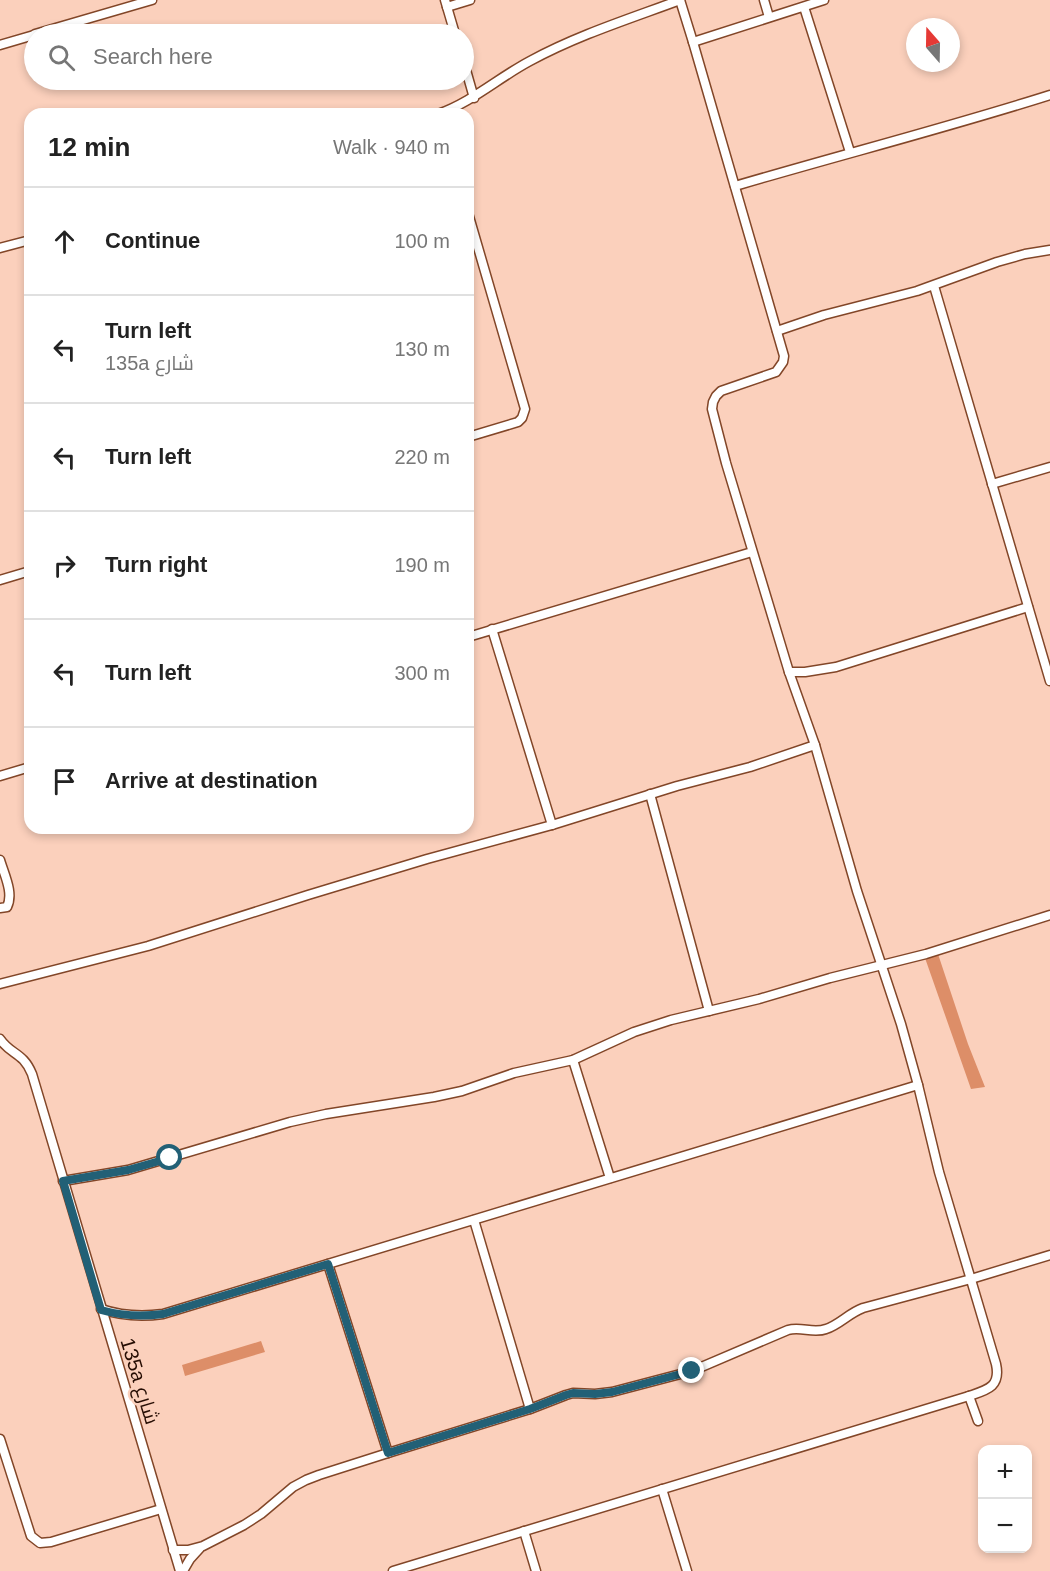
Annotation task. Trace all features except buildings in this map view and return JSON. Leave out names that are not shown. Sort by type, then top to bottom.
[{"type":"street","points":[[72,24],[152,0]]},
{"type":"street","points":[[452,24],[446,4],[470,0]]},
{"type":"street","points":[[393,1571],[969,1396],[987,1390],[993,1385],[998,1371],[939,1172],[918,1085],[900,1024],[856,891],[815,745],[789,672],[713,416],[713,402],[716,396],[722,391],[771,375],[781,368],[784,356],[680,0],[552,50],[506,75],[474,98],[453,108]]},
{"type":"street","points":[[764,0],[769,17]]},
{"type":"street","points":[[693,42],[824,0]]},
{"type":"street","points":[[804,7],[850,152]]},
{"type":"street","points":[[0,45],[24,38]]},
{"type":"street","points":[[472,90],[474,98]]},
{"type":"street","points":[[735,186],[850,152],[968,121],[1050,95]]},
{"type":"street","points":[[474,234],[525,408],[518,422],[474,435]]},
{"type":"street","points":[[0,248],[24,242]]},
{"type":"street","points":[[777,331],[824,315],[934,286],[997,262],[1050,250]]},
{"type":"street","points":[[934,286],[1050,680]]},
{"type":"street","points":[[992,484],[1050,467]]},
{"type":"street","points":[[474,635],[752,552]]},
{"type":"street","points":[[0,580],[24,573]]},
{"type":"street","points":[[789,672],[836,667],[1028,608]]},
{"type":"street","points":[[492,630],[552,825]]},
{"type":"street","points":[[0,984],[148,946],[427,859],[750,767],[815,745]]},
{"type":"street","points":[[0,776],[24,769]]},
{"type":"street","points":[[650,794],[709,1011]]},
{"type":"street","points":[[0,860],[10,901],[7,906],[0,908]]},
{"type":"street","points":[[63,1181],[138,1168],[290,1122],[352,1109],[447,1095],[514,1073],[573,1060],[652,1026],[751,1002],[830,978],[926,954],[1050,915]]},
{"type":"street","name":"135a شارع","points":[[0,1039],[9,1049],[23,1058],[32,1074],[181,1571]]},
{"type":"street","points":[[573,1060],[610,1178]]},
{"type":"street","points":[[101,1310],[132,1316],[163,1314],[918,1085]]},
{"type":"street","points":[[474,1220],[530,1409]]},
{"type":"street","points":[[173,1550],[188,1550],[203,1546],[244,1525],[293,1487],[306,1480],[530,1409],[573,1393],[612,1392],[692,1371],[788,1329],[812,1331],[827,1329],[854,1311],[863,1308],[1050,1255]]},
{"type":"street","points":[[328,1264],[388,1453]]},
{"type":"street","points":[[969,1396],[978,1421]]},
{"type":"street","points":[[0,1439],[32,1536],[40,1543],[51,1542],[161,1509]]},
{"type":"street","points":[[662,1489],[687,1571]]},
{"type":"street","points":[[524,1531],[536,1571]]},
{"type":"street","points":[[181,1571],[203,1546]]},
{"type":"shaded area","points":[[938,954],[985,1087],[971,1089],[925,958]]},
{"type":"shaded area","points":[[261,1341],[265,1352],[185,1376],[182,1365]]},
{"type":"route","points":[[170,1158],[128,1170],[63,1181],[101,1310],[132,1316],[163,1314],[328,1264],[388,1453],[530,1409],[573,1393],[612,1392],[692,1371]]}]
